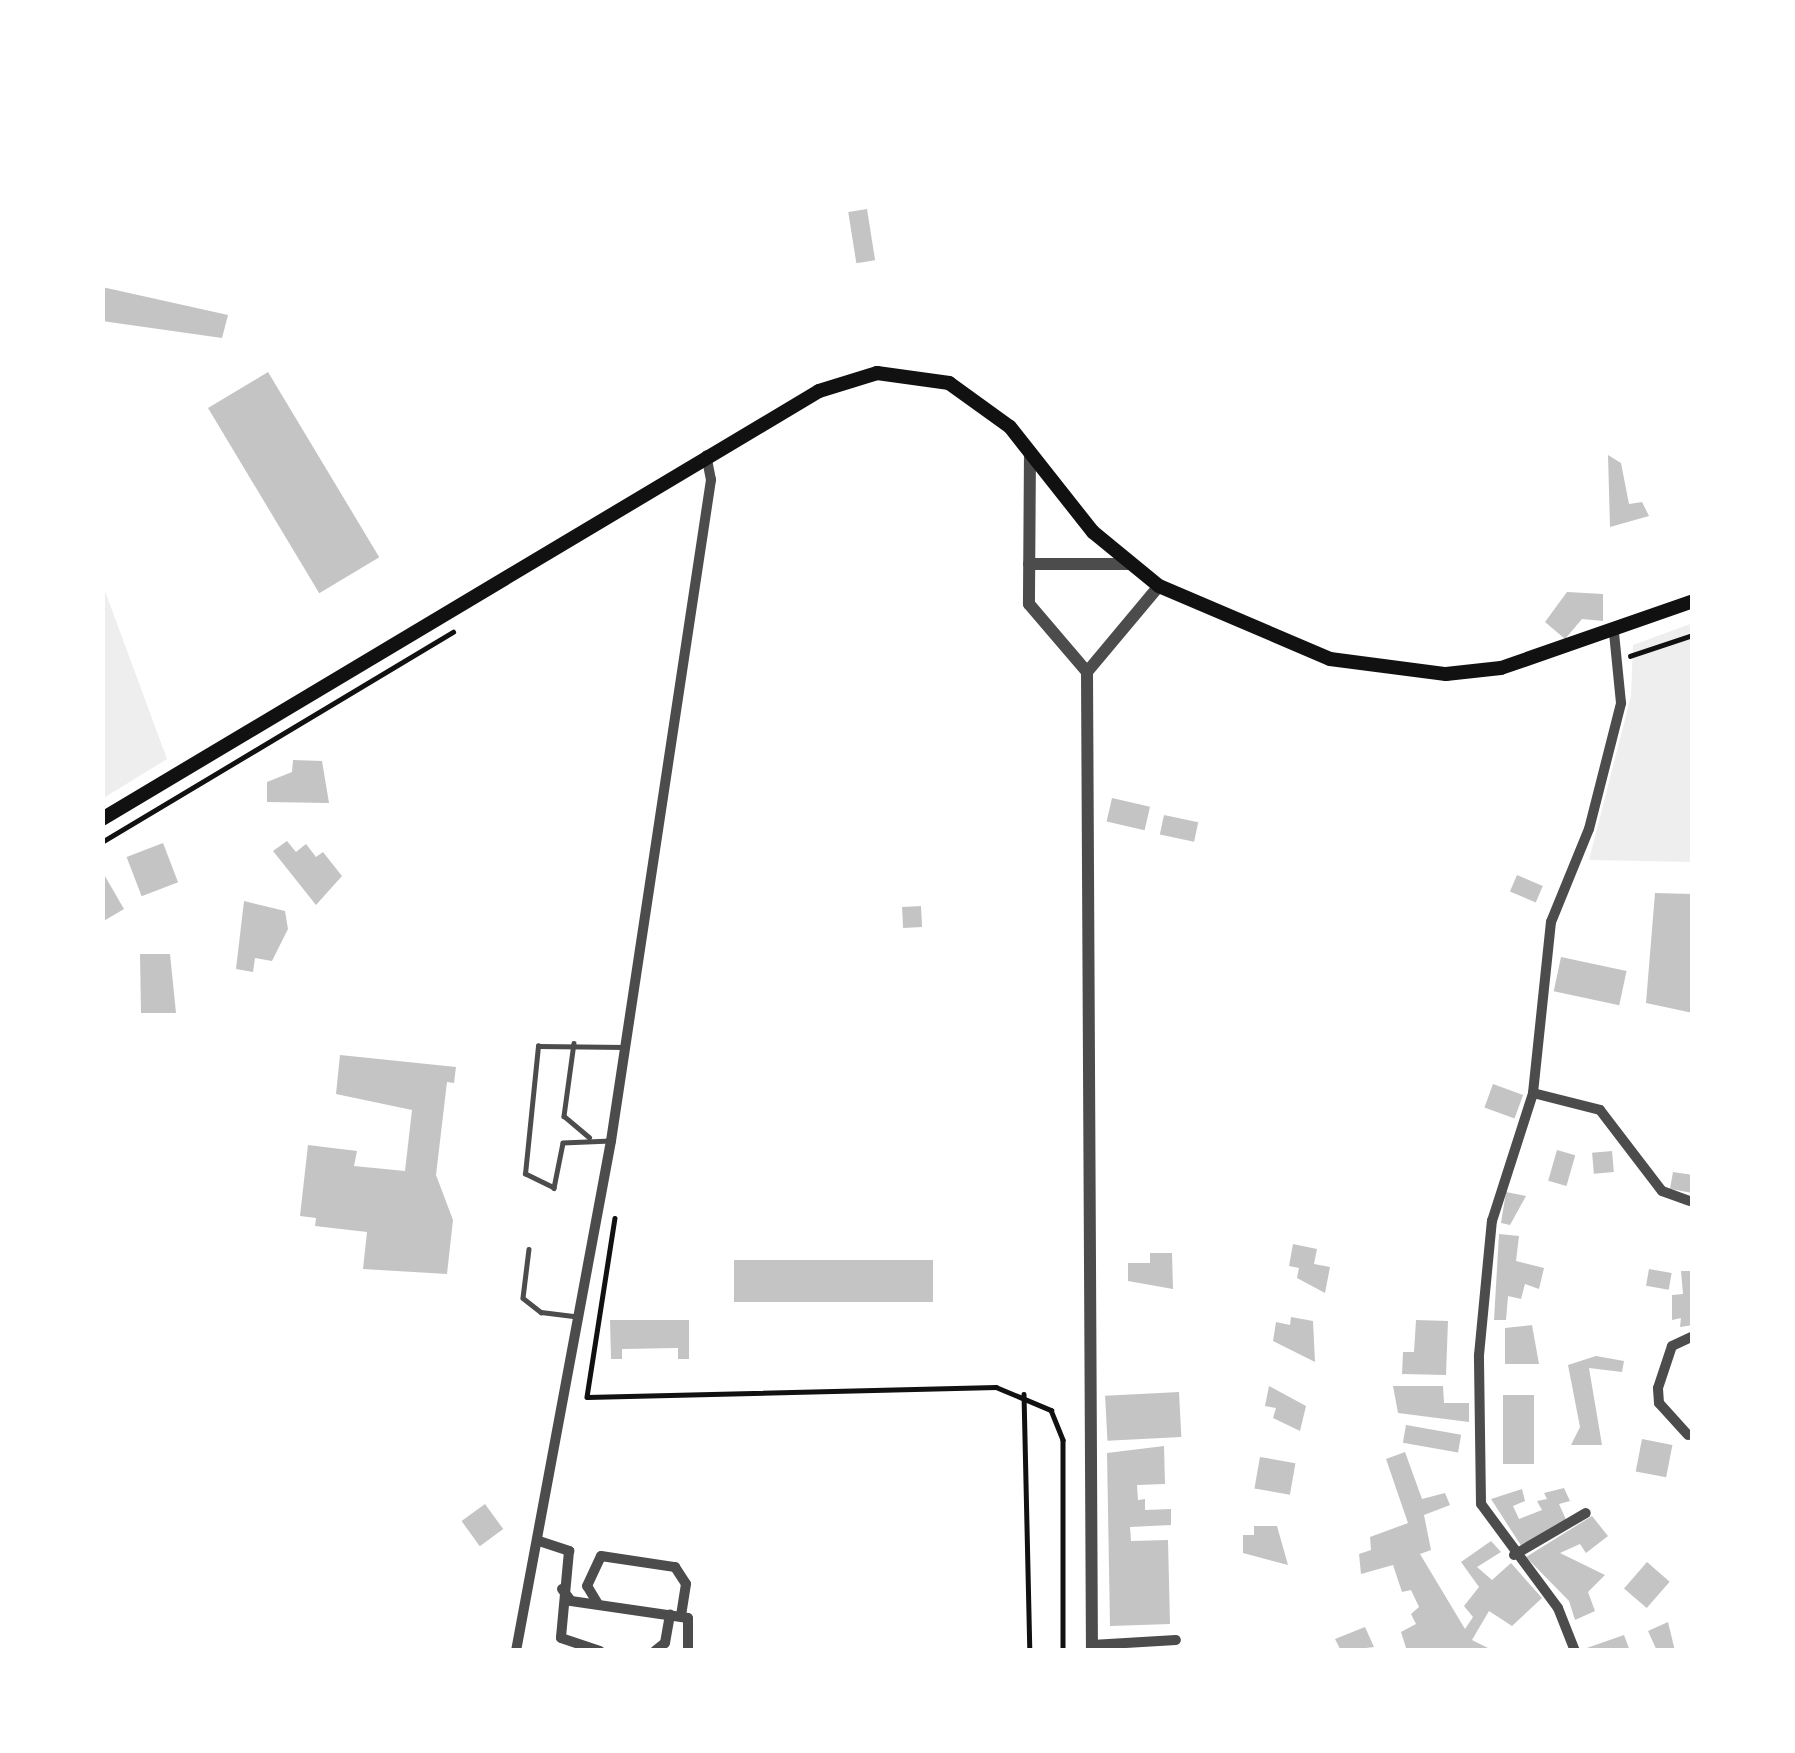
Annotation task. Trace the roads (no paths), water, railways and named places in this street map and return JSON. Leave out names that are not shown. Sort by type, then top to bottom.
[{"type":"main road","points":[[102,819],[818,391],[902,371],[950,383],[1030,451],[1093,532],[1159,586],[1280,643],[1382,669],[1502,668],[1614,633],[1693,601]]},
{"type":"street","points":[[1030,451],[1029,604],[1087,672],[1092,1648],[1176,1640]]},
{"type":"street","points":[[516,1651],[611,1142],[711,480],[706,455]]},
{"type":"street","points":[[1029,565],[1131,563]]},
{"type":"street","points":[[1087,672],[1159,586]]},
{"type":"street","points":[[1575,1651],[1558,1608],[1514,1555],[1481,1504],[1483,1316],[1492,1221],[1533,1094],[1551,922],[1602,786],[1621,704],[1614,633]]},
{"type":"street","points":[[1533,1094],[1600,1110],[1662,1192],[1689,1202]]},
{"type":"street","points":[[1688,1435],[1658,1403],[1658,1388],[1672,1346],[1693,1336]]},
{"type":"street","points":[[1514,1555],[1586,1513]]},
{"type":"street","points":[[538,1540],[569,1552],[561,1638],[572,1647],[600,1651]]},
{"type":"street","points":[[591,1604],[586,1586],[602,1556],[674,1567],[686,1584],[665,1643],[655,1651]]},
{"type":"street","points":[[562,1589],[591,1604],[688,1618],[688,1651]]},
{"type":"street","points":[[563,1621],[591,1604]]},
{"type":"lane","points":[[574,1043],[564,1116],[593,1138],[611,1142]]},
{"type":"lane","points":[[593,1138],[559,1149],[554,1188],[525,1174],[538,1046],[625,1047]]},
{"type":"lane","points":[[529,1250],[523,1298],[541,1312],[581,1317]]}]
